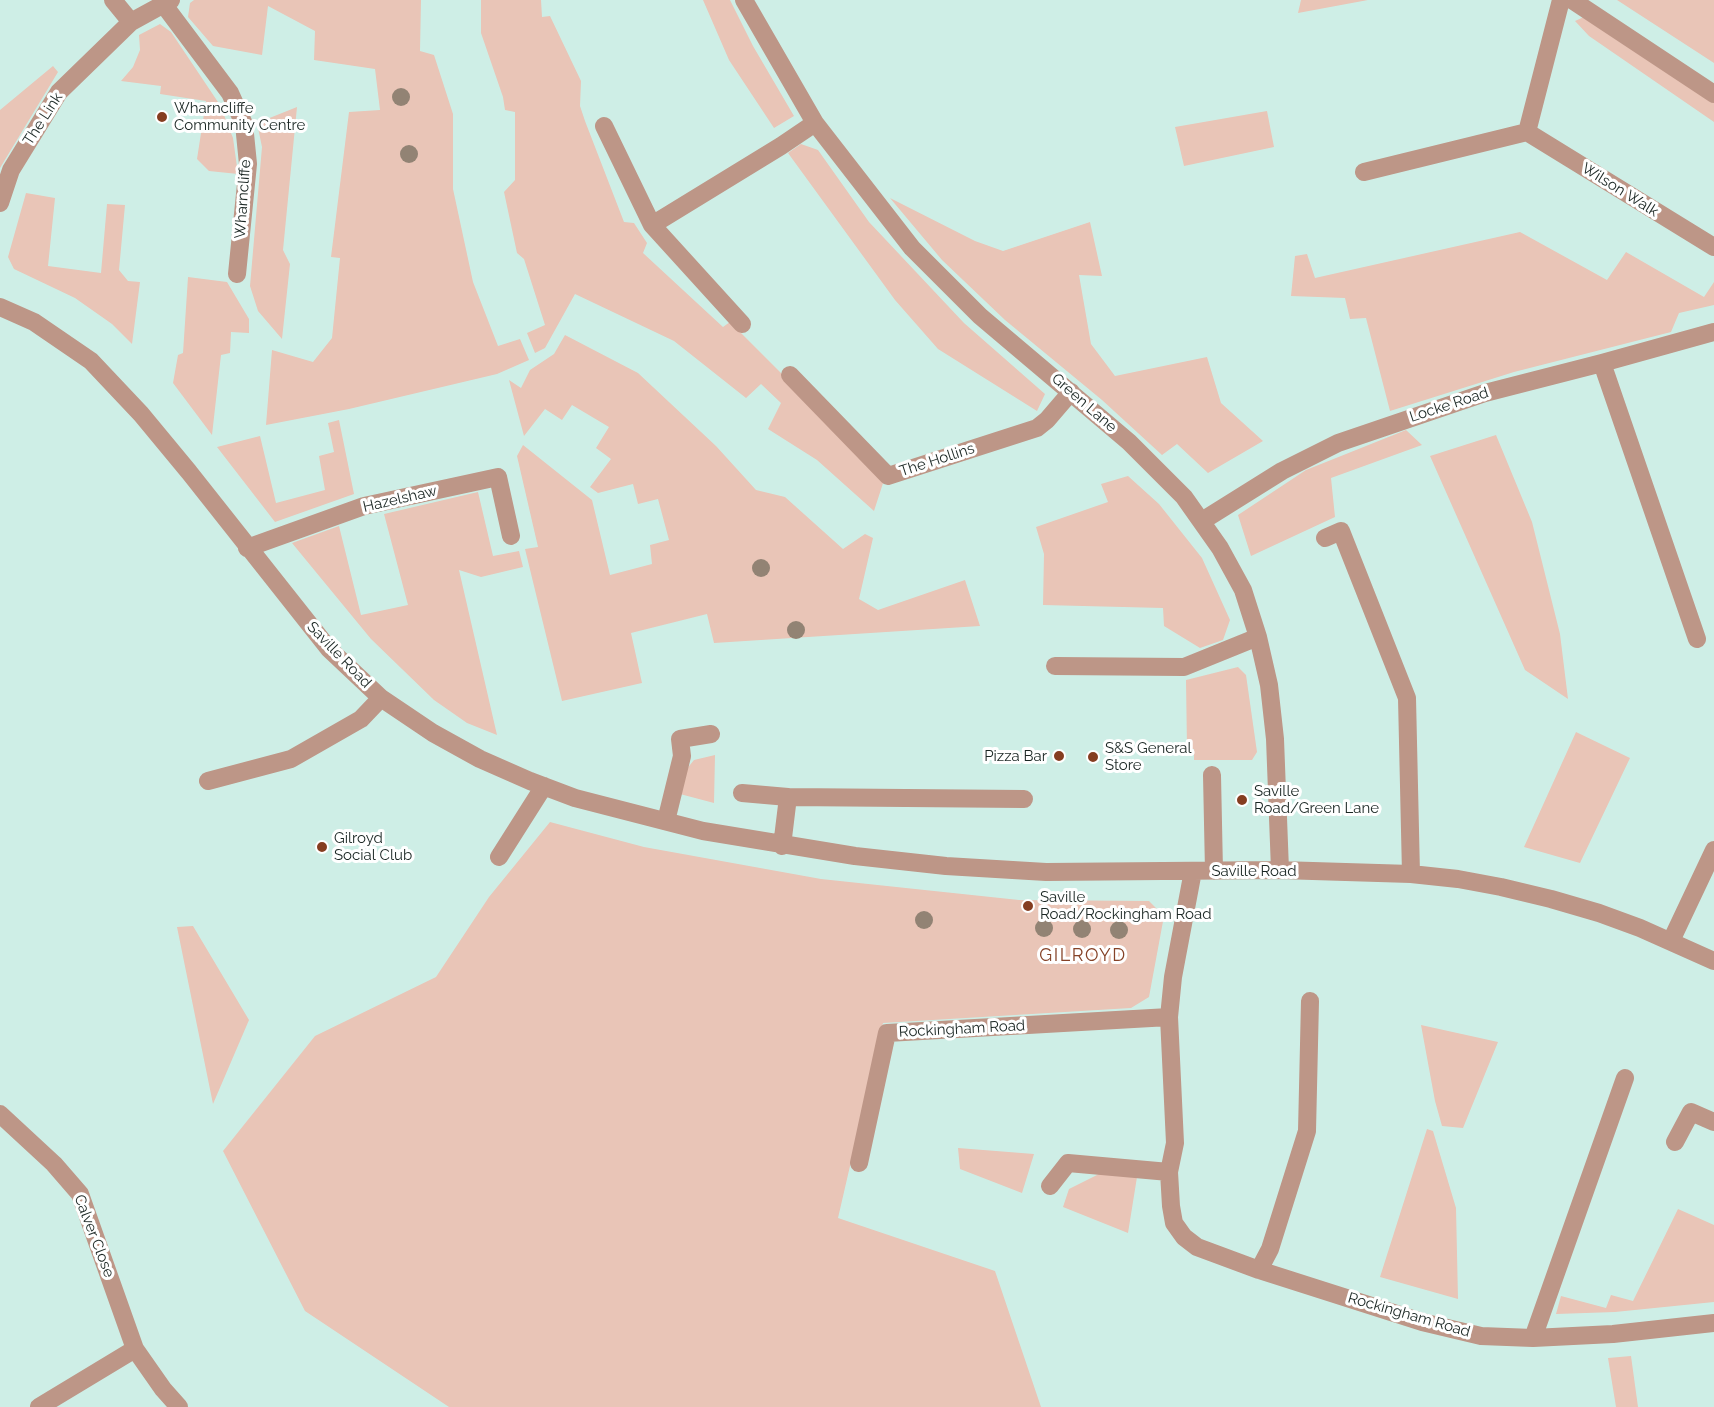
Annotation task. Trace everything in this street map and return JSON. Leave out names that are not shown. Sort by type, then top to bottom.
[{"type":"street","points":[[114,0],[130,22]]},
{"type":"street","points":[[1365,172],[1527,132],[1562,0]]},
{"type":"street","points":[[1572,0],[1714,94]]},
{"type":"street","name":"Green Lane","points":[[748,1],[814,123],[912,248],[981,316],[1137,450],[1184,497],[1220,548],[1243,590],[1258,637],[1269,685],[1275,739],[1280,870]]},
{"type":"street","name":"The Link","points":[[0,203],[10,170],[59,92],[130,22],[167,3]]},
{"type":"street","name":"Wharncliffe","points":[[167,3],[230,93],[244,124],[248,164],[237,274]]},
{"type":"street","points":[[652,225],[781,146],[814,123]]},
{"type":"street","points":[[604,126],[652,225],[742,324]]},
{"type":"street","name":"Wilson Walk","points":[[1527,132],[1714,247]]},
{"type":"street","name":"Saville Road","points":[[0,307],[34,322],[91,361],[141,414],[182,463],[329,649],[381,698],[433,733],[480,759],[575,798],[703,831],[782,846],[946,866],[1046,872],[1280,870],[1411,874],[1501,887],[1551,898],[1630,924],[1714,961]]},
{"type":"street","name":"Locke Road","points":[[1202,521],[1282,471],[1338,443],[1485,393],[1714,332]]},
{"type":"street","points":[[1602,363],[1697,639]]},
{"type":"street","name":"The Hollins","points":[[790,375],[888,476],[1037,428],[1071,392]]},
{"type":"street","name":"Hazelshaw","points":[[247,548],[364,506],[498,477],[512,536]]},
{"type":"street","points":[[1324,538],[1341,531],[1407,698],[1411,874]]},
{"type":"street","points":[[1055,666],[1184,667],[1258,637]]},
{"type":"street","points":[[208,781],[291,759],[361,719],[381,698]]},
{"type":"street","points":[[666,821],[682,756],[681,740],[711,734]]},
{"type":"street","points":[[1212,775],[1214,872]]},
{"type":"street","points":[[499,857],[544,786]]},
{"type":"street","points":[[742,793],[788,797],[1024,799]]},
{"type":"street","points":[[782,846],[788,797]]},
{"type":"street","points":[[1671,941],[1714,850]]},
{"type":"street","name":"Rockingham Road","points":[[1193,872],[1173,978],[1169,1017],[1175,1143],[1169,1172],[1171,1206],[1174,1223],[1184,1237],[1197,1247],[1259,1270],[1422,1322],[1481,1336],[1533,1338],[1613,1335],[1714,1323]]},
{"type":"street","points":[[1259,1270],[1270,1249],[1307,1131],[1310,1001]]},
{"type":"street","name":"Rockingham Road","points":[[859,1163],[887,1033],[1169,1017]]},
{"type":"street","points":[[1533,1338],[1625,1078]]},
{"type":"street","points":[[1675,1142],[1691,1112],[1714,1122]]},
{"type":"street","name":"Calver Close","points":[[0,1114],[54,1164],[80,1194],[135,1349],[163,1389],[179,1407]]},
{"type":"street","points":[[1050,1186],[1068,1163],[1169,1172]]},
{"type":"street","points":[[39,1407],[135,1349]]},
{"type":"shaded area","points":[[194,0],[421,0],[420,51],[434,55],[453,114],[453,189],[473,282],[498,346],[520,339],[529,360],[497,374],[349,409],[266,425],[272,350],[313,362],[332,338],[340,258],[331,257],[349,112],[380,110],[375,69],[314,60],[315,31],[268,6],[262,55],[213,46],[188,17],[190,3]]},
{"type":"shaded area","points":[[481,0],[541,0],[542,17],[550,16],[581,81],[580,106],[624,222],[634,223],[647,243],[643,253],[723,327],[730,322],[885,477],[874,511],[817,460],[768,429],[781,403],[761,384],[746,398],[674,341],[575,294],[545,348],[535,353],[527,333],[545,325],[524,259],[517,253],[504,192],[515,180],[515,112],[505,110],[503,97],[481,33]]},
{"type":"shaded area","points":[[703,0],[730,0],[753,46],[794,116],[774,128],[729,60]]},
{"type":"shaded area","points":[[1301,0],[1368,0],[1298,13]]},
{"type":"shaded area","points":[[1617,0],[1714,0],[1714,63]]},
{"type":"shaded area","points":[[1586,16],[1714,102],[1714,122],[1589,36],[1575,21]]},
{"type":"shaded area","points":[[160,24],[171,32],[220,105],[233,138],[238,174],[209,171],[197,159],[206,101],[160,94],[161,86],[121,81],[133,67],[140,50],[139,35]]},
{"type":"shaded area","points":[[53,66],[58,72],[0,168],[0,110]]},
{"type":"shaded area","points":[[297,107],[283,250],[290,264],[282,339],[258,311],[250,286],[262,147],[257,123]]},
{"type":"shaded area","points":[[1267,111],[1274,147],[1184,166],[1175,127]]},
{"type":"shaded area","points":[[801,144],[818,150],[869,222],[964,323],[1045,394],[1037,411],[938,349],[895,300],[788,153]]},
{"type":"shaded area","points":[[26,193],[55,198],[48,266],[101,273],[107,204],[125,205],[119,270],[128,281],[140,282],[132,344],[112,324],[75,298],[14,269],[8,257]]},
{"type":"shaded area","points":[[890,198],[975,241],[1003,251],[1090,222],[1102,276],[1079,275],[1091,344],[1115,376],[1207,357],[1221,403],[1263,441],[1208,473],[1177,444],[1162,455],[1102,400],[1005,320],[942,260]]},
{"type":"shaded area","points":[[1520,232],[1607,280],[1626,252],[1704,297],[1714,282],[1714,305],[1679,313],[1671,332],[1514,372],[1390,411],[1366,318],[1350,319],[1345,298],[1291,296],[1295,256],[1307,254],[1315,278]]},
{"type":"shaded area","points":[[188,277],[227,282],[249,319],[249,333],[231,332],[230,353],[221,355],[212,435],[173,383],[178,355],[183,353]]},
{"type":"shaded area","points":[[565,335],[638,373],[716,446],[756,490],[785,497],[843,549],[865,534],[873,538],[859,599],[878,610],[965,580],[980,626],[714,643],[707,614],[631,633],[642,683],[562,701],[525,549],[538,547],[517,456],[523,445],[592,500],[610,575],[652,564],[650,545],[669,540],[658,499],[638,504],[633,484],[598,493],[590,487],[611,459],[596,448],[609,427],[572,405],[562,420],[545,409],[524,436],[509,380],[521,388],[530,370],[554,354]]},
{"type":"shaded area","points":[[339,420],[354,494],[275,522],[217,447],[260,436],[276,503],[325,490],[319,456],[334,452],[328,423]]},
{"type":"shaded area","points":[[1406,430],[1422,445],[1331,478],[1335,517],[1251,556],[1238,515],[1306,470]]},
{"type":"shaded area","points":[[1496,435],[1532,522],[1560,634],[1568,699],[1525,670],[1430,456]]},
{"type":"shaded area","points":[[1128,476],[1159,504],[1202,558],[1230,620],[1223,640],[1200,648],[1164,626],[1163,608],[1043,605],[1044,554],[1036,527],[1108,502],[1101,484]]},
{"type":"shaded area","points":[[478,492],[493,556],[519,551],[523,567],[481,577],[459,570],[497,735],[467,723],[434,700],[371,639],[292,543],[339,526],[361,615],[408,605],[384,514]]},
{"type":"shaded area","points":[[1238,667],[1246,675],[1257,752],[1252,760],[1194,760],[1194,749],[1187,749],[1186,680]]},
{"type":"shaded area","points":[[1576,732],[1630,758],[1580,863],[1524,847]]},
{"type":"shaded area","points":[[715,755],[714,803],[680,794],[685,771],[694,760]]},
{"type":"shaded area","points":[[550,822],[644,847],[821,879],[1019,900],[1149,901],[1164,916],[1149,997],[1131,1008],[883,1023],[838,1218],[995,1271],[1041,1407],[449,1407],[305,1311],[223,1151],[315,1036],[436,977],[489,897]]},
{"type":"shaded area","points":[[193,926],[249,1020],[213,1104],[177,927]]},
{"type":"shaded area","points":[[1421,1025],[1498,1042],[1463,1128],[1442,1126]]},
{"type":"shaded area","points":[[1427,1129],[1433,1131],[1456,1208],[1458,1299],[1380,1277]]},
{"type":"shaded area","points":[[958,1148],[1034,1154],[1022,1193],[960,1169]]},
{"type":"shaded area","points":[[1101,1173],[1137,1177],[1128,1233],[1063,1207],[1069,1189]]},
{"type":"shaded area","points":[[1678,1209],[1714,1225],[1714,1302],[1615,1312],[1556,1314],[1561,1296],[1606,1308],[1611,1295],[1633,1301]]},
{"type":"shaded area","points":[[1631,1356],[1638,1407],[1616,1407],[1608,1358]]},
{"type":"place","name":"Wharncliffe Community Centre","points":[[162,117]]},
{"type":"place","name":"Pizza Bar","points":[[1059,756]]},
{"type":"place","name":"S&S General Store","points":[[1093,757]]},
{"type":"place","name":"Saville Road/Green Lane","points":[[1242,800]]},
{"type":"place","name":"Gilroyd Social Club","points":[[322,847]]},
{"type":"place","name":"Saville Road/Rockingham Road","points":[[1028,906]]},
{"type":"district","name":"GILROYD","points":[[1083,956]]}]
